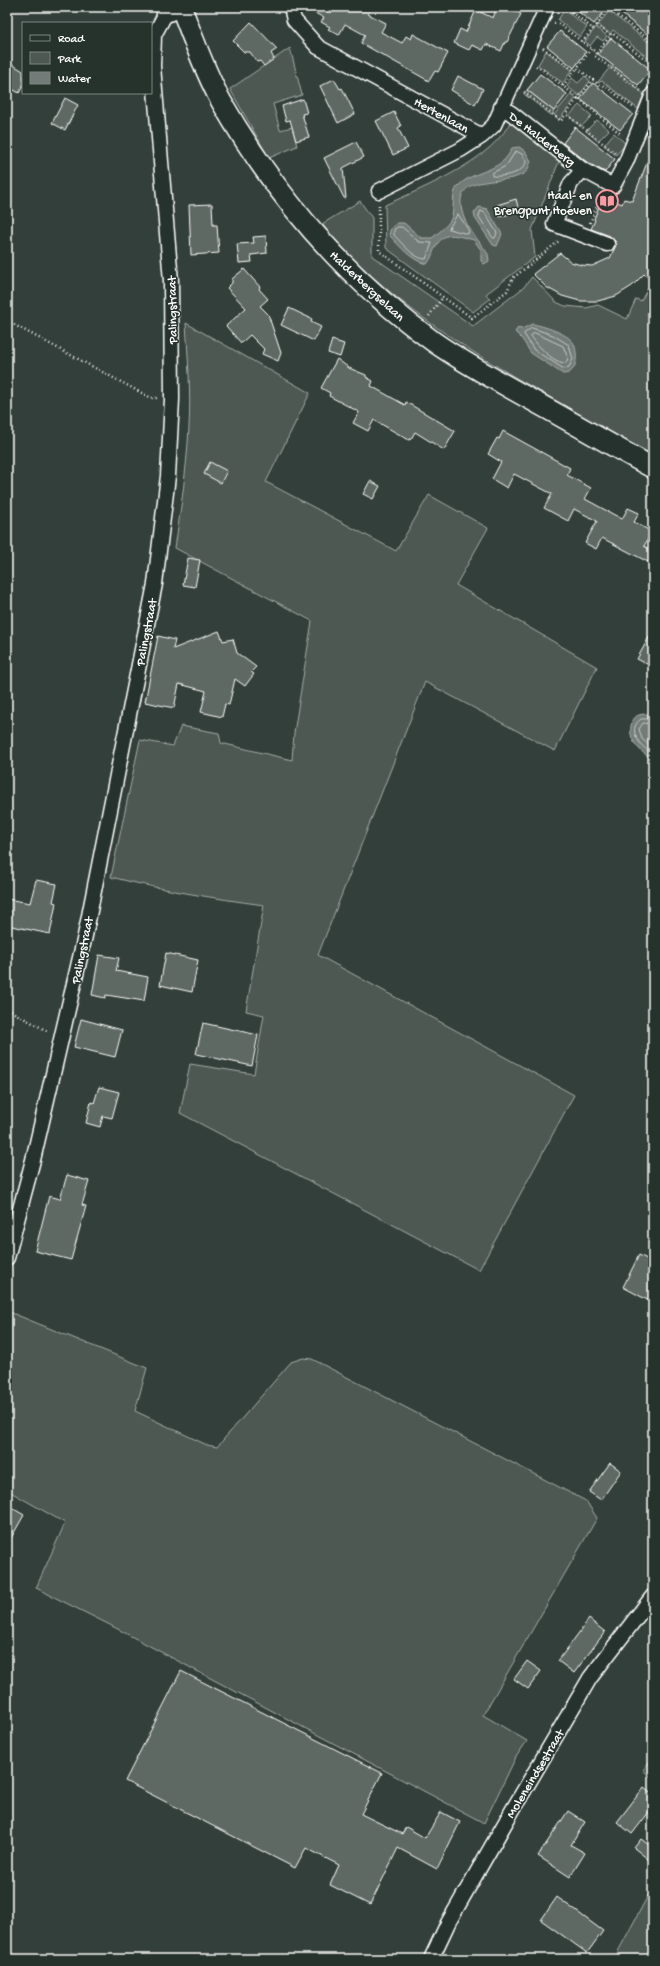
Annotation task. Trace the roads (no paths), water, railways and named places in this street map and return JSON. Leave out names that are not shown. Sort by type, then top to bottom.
[{"type":"main road","name":"Halderbergselaan","points":[[176,9],[221,100],[273,182],[300,217],[359,280],[399,315],[436,343],[484,374],[653,468]]},
{"type":"street","name":"Hertenlaan","points":[[291,7],[294,20],[318,46],[482,136],[494,125],[545,13]]},
{"type":"street","name":"Palingstraat","points":[[7,1258],[62,1039],[85,936],[154,584],[168,476],[172,399],[171,281],[153,66],[154,35],[176,9]]},
{"type":"street","name":"De Halderberg","points":[[501,107],[511,113],[583,170],[606,184],[613,186],[626,162],[653,94]]},
{"type":"street","points":[[379,191],[460,150],[482,136]]},
{"type":"street","name":"De Halderberg","points":[[583,170],[570,183],[554,224],[607,244]]},
{"type":"street","name":"Moleneindsestraat","points":[[431,1959],[448,1923],[590,1678],[653,1596]]},
{"type":"water","points":[[519,147],[525,151],[531,161],[526,172],[514,178],[470,186],[464,192],[461,201],[465,220],[488,254],[489,261],[484,264],[481,261],[481,250],[474,240],[451,235],[446,236],[438,243],[427,264],[416,260],[389,235],[391,228],[397,223],[404,223],[421,238],[432,238],[444,228],[452,217],[454,193],[458,186],[472,176],[495,167],[508,156],[512,148]]},
{"type":"water","points":[[479,207],[487,209],[502,234],[497,246],[493,245],[475,218],[474,213]]},
{"type":"water","points":[[532,324],[555,331],[571,340],[574,344],[576,353],[576,363],[572,371],[563,374],[531,353],[522,339],[515,332],[518,328],[522,329]]},
{"type":"water","points":[[647,714],[653,716],[653,760],[639,749],[631,734],[632,722],[636,716]]},
{"type":"place","name":"Haal- en Brengpunt Hoeven","points":[[607,201]]}]
